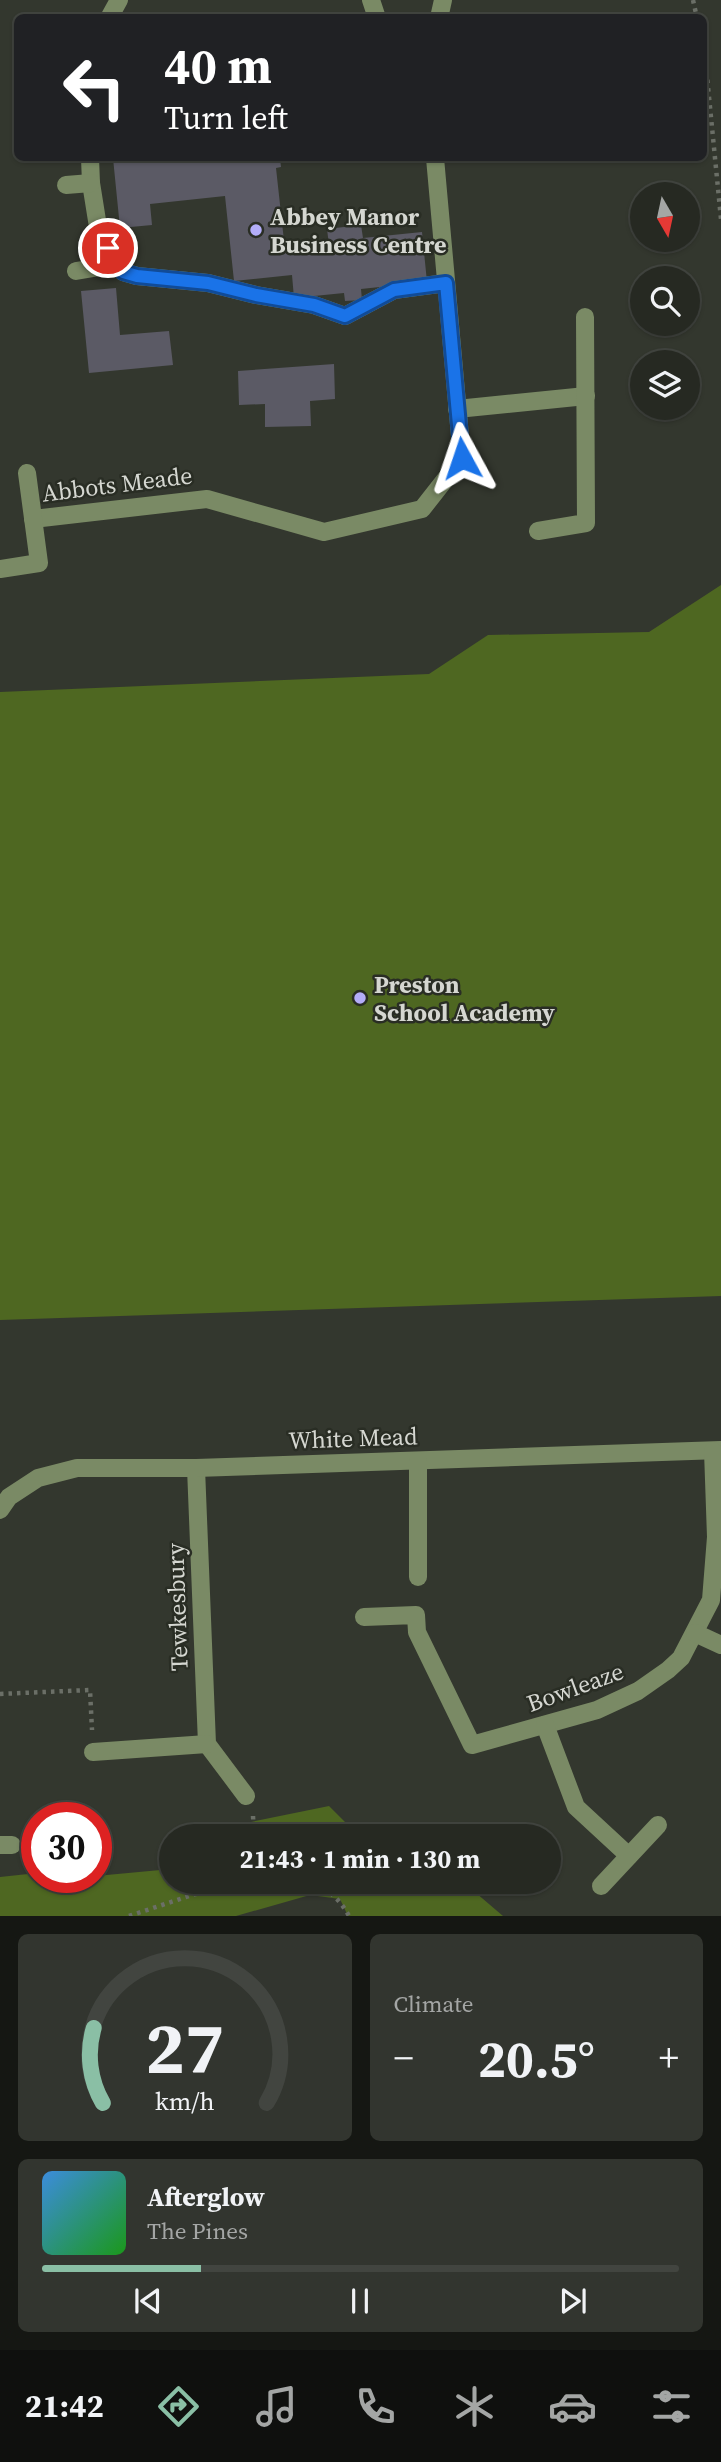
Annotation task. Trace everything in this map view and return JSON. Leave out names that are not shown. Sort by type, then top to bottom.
[{"type":"street","points":[[90,161],[99,233],[123,272],[137,276],[208,283],[256,298],[314,305],[345,316],[394,290],[446,283]]},
{"type":"street","name":"Abbots Meade","points":[[33,519],[207,499],[324,532],[422,509],[462,458],[435,161]]},
{"type":"street","points":[[66,185],[91,183]]},
{"type":"street","points":[[76,271],[117,264]]},
{"type":"street","points":[[538,531],[586,523],[586,317]]},
{"type":"street","points":[[457,409],[586,396]]},
{"type":"street","name":"Abbots Meade","points":[[0,569],[39,563],[27,473]]},
{"type":"street","name":"White Mead","points":[[0,1510],[9,1497],[38,1478],[77,1468],[196,1468],[717,1451]]},
{"type":"street","name":"Bowleaze","points":[[364,1617],[417,1607],[417,1632],[472,1745],[597,1710],[638,1691],[681,1658],[711,1600],[716,1537],[717,1451]]},
{"type":"street","points":[[418,1461],[418,1577]]},
{"type":"street","name":"Tewkesbury","points":[[196,1468],[207,1744]]},
{"type":"street","points":[[695,1633],[721,1646]]},
{"type":"street","points":[[545,1725],[576,1807],[629,1856]]},
{"type":"street","points":[[93,1752],[207,1744],[246,1796]]},
{"type":"street","points":[[601,1886],[658,1825]]},
{"type":"path","points":[[707,77],[721,219]]},
{"type":"path","points":[[0,1694],[90,1690],[93,1752]]},
{"type":"path","points":[[130,1916],[196,1894]]},
{"type":"path","points":[[333,1894],[340,1899],[349,1916]]},
{"type":"green space","name":"Preston School Academy","points":[[721,585],[721,1296],[0,1320],[0,692],[429,674],[488,635],[649,632]]},
{"type":"green space","points":[[329,1806],[347,1824],[241,1824]]},
{"type":"green space","points":[[159,1870],[159,1894],[477,1894],[503,1916],[348,1916],[340,1899],[310,1895],[236,1916],[0,1916],[0,1877],[21,1875],[21,1893],[112,1893],[112,1875]]},
{"type":"building","name":"Abbey Manor Business Centre","points":[[113,161],[280,161],[281,167],[276,168],[285,250],[329,245],[327,229],[361,225],[363,238],[422,232],[427,282],[361,289],[362,300],[345,301],[344,293],[294,298],[292,275],[234,281],[225,196],[150,204],[152,225],[120,228]]},
{"type":"building","points":[[116,288],[120,335],[169,331],[173,365],[89,373],[81,291]]},
{"type":"building","points":[[334,364],[335,399],[310,401],[311,426],[265,427],[265,404],[239,405],[238,371]]},
{"type":"place","name":"Abbey Manor Business Centre","points":[[256,230]]},
{"type":"place","name":"Preston School Academy","points":[[360,998]]},
{"type":"route","points":[[108,248],[123,272],[137,276],[208,283],[314,305],[345,316],[394,290],[446,283],[462,458]]}]
